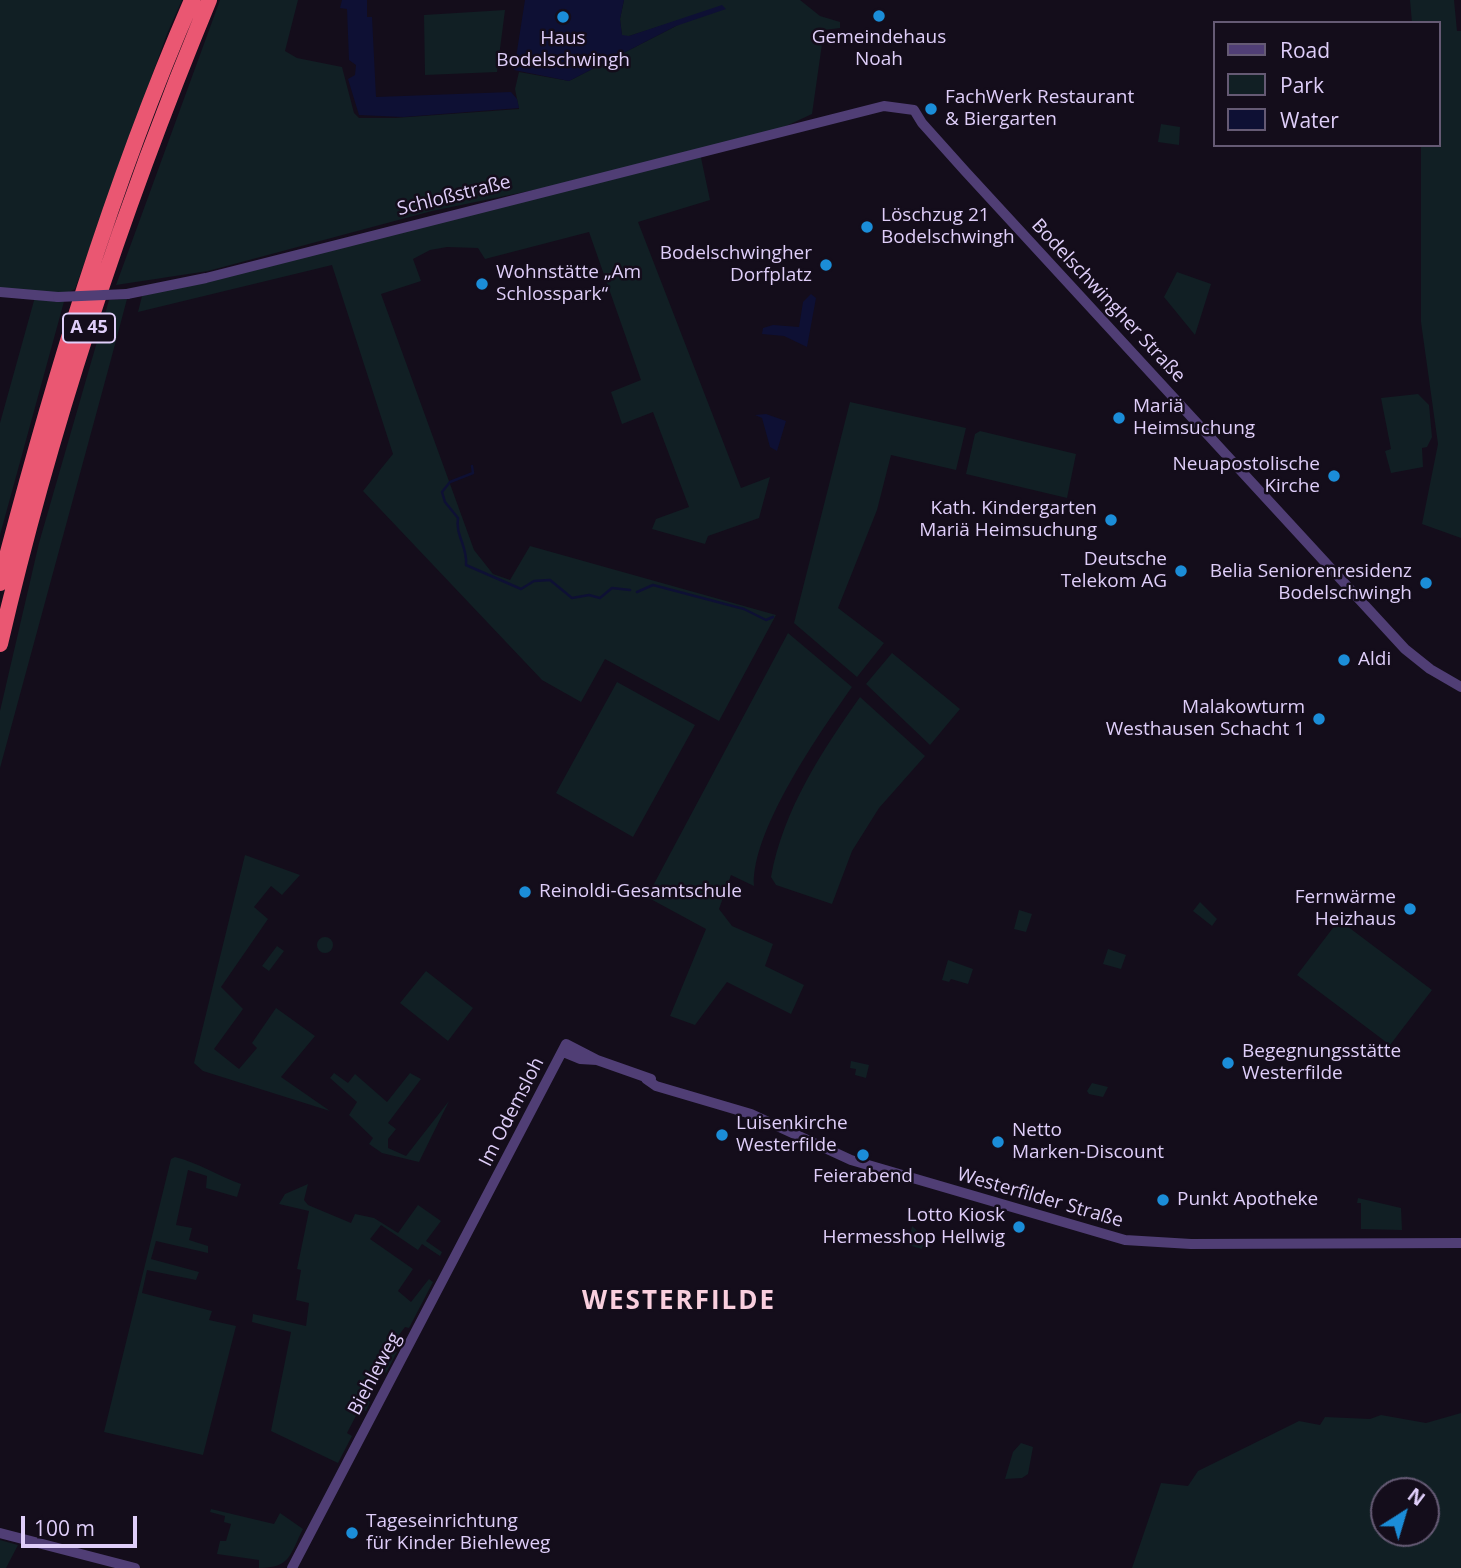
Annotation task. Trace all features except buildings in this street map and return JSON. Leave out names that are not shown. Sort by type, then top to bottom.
[{"type":"highway","name":"A 45","points":[[0,583],[69,339],[130,161],[194,10],[209,0]]},
{"type":"highway","name":"A 45","points":[[0,644],[33,517],[81,352],[194,10]]},
{"type":"street","name":"Schloßstraße","points":[[0,292],[58,297],[131,293],[206,278],[884,106],[914,110]]},
{"type":"street","name":"Bodelschwingher Straße","points":[[914,110],[956,161],[1408,651],[1461,687]]},
{"type":"street","name":"Westerfilder Straße","points":[[565,1048],[580,1059],[597,1060],[646,1079],[659,1081],[669,1088],[751,1115],[851,1160],[1125,1240],[1191,1244],[1461,1243]]},
{"type":"street","name":"Im Odemsloh","points":[[489,1196],[565,1048]]},
{"type":"street","name":"Biehleweg","points":[[292,1568],[489,1196]]},
{"type":"street","points":[[0,1533],[135,1568]]},
{"type":"green space","points":[[0,0],[182,0],[167,34],[75,289],[59,297],[65,298],[0,535],[0,423],[35,297],[0,292]]},
{"type":"green space","points":[[220,0],[298,0],[285,51],[297,58],[342,67],[354,113],[359,118],[519,109],[515,89],[519,72],[569,81],[676,26],[686,18],[622,36],[620,19],[624,0],[800,0],[820,16],[840,22],[840,28],[824,30],[812,114],[784,127],[700,153],[710,200],[638,222],[741,488],[770,477],[759,518],[708,536],[705,544],[652,529],[656,519],[689,507],[653,412],[622,424],[611,392],[641,380],[589,232],[485,259],[478,248],[447,247],[430,250],[413,259],[421,281],[381,294],[474,550],[493,574],[510,580],[530,546],[776,615],[719,721],[605,659],[581,702],[542,680],[363,491],[393,454],[332,265],[138,312],[142,296],[597,177],[432,211],[208,271],[116,285]]},
{"type":"green space","points":[[1410,0],[1454,0],[1457,31],[1461,31],[1461,538],[1422,524],[1438,444],[1421,322],[1421,147],[1440,147],[1440,21],[1412,21]]},
{"type":"green space","points":[[505,10],[497,72],[425,75],[424,15]]},
{"type":"green space","points":[[1161,124],[1180,127],[1179,145],[1158,142]]},
{"type":"green space","points":[[1177,272],[1211,284],[1195,335],[1164,297]]},
{"type":"green space","points":[[127,299],[0,768],[0,711],[39,543],[109,300]]},
{"type":"green space","points":[[1418,394],[1429,405],[1432,437],[1427,447],[1422,448],[1423,467],[1391,473],[1385,451],[1391,449],[1381,398]]},
{"type":"green space","points":[[850,402],[966,428],[956,470],[891,455],[877,510],[838,608],[884,643],[857,677],[794,623]]},
{"type":"green space","points":[[980,431],[1076,454],[1067,498],[966,474],[975,434]]},
{"type":"green space","points":[[788,633],[852,687],[806,755],[775,811],[756,864],[754,886],[731,875],[719,909],[732,926],[773,944],[765,966],[804,985],[791,1014],[727,982],[695,1025],[670,1016],[706,929],[647,897]]},
{"type":"green space","points":[[892,653],[960,709],[930,745],[866,684]]},
{"type":"green space","points":[[617,682],[695,725],[633,837],[556,793]]},
{"type":"green space","points":[[860,697],[925,756],[879,808],[852,851],[832,904],[776,885],[771,877],[794,805],[818,760]]},
{"type":"green space","points":[[245,855],[300,875],[282,895],[271,886],[254,907],[268,919],[221,987],[243,1009],[214,1049],[239,1069],[257,1048],[252,1043],[276,1008],[315,1036],[281,1077],[330,1111],[203,1071],[194,1063]]},
{"type":"green space","points":[[1200,902],[1217,919],[1212,926],[1193,911]]},
{"type":"green space","points":[[1019,910],[1032,914],[1026,932],[1014,929]]},
{"type":"green space","points":[[1339,920],[1432,990],[1390,1045],[1297,975]]},
{"type":"green space","points":[[325,937],[331,939],[331,951],[325,953],[319,951],[317,945],[319,939]]},
{"type":"green space","points":[[277,946],[284,951],[269,971],[262,966]]},
{"type":"green space","points":[[1108,949],[1126,955],[1121,969],[1103,964]]},
{"type":"green space","points":[[948,960],[973,969],[968,984],[951,979],[949,982],[942,980]]},
{"type":"green space","points":[[426,971],[473,1008],[448,1041],[400,1003]]},
{"type":"green space","points":[[851,1061],[869,1065],[866,1078],[855,1075],[856,1069],[850,1068]]},
{"type":"green space","points":[[334,1073],[348,1083],[355,1074],[387,1102],[410,1073],[421,1079],[388,1123],[396,1129],[388,1139],[388,1148],[406,1156],[449,1101],[419,1162],[382,1153],[369,1144],[373,1138],[349,1115],[357,1102],[330,1078]]},
{"type":"green space","points":[[1092,1083],[1108,1087],[1103,1097],[1089,1094],[1087,1091]]},
{"type":"green space","points":[[175,1157],[241,1184],[237,1197],[206,1188],[207,1176],[188,1170],[176,1225],[192,1228],[189,1240],[208,1246],[208,1253],[156,1241],[151,1259],[199,1272],[196,1280],[147,1270],[142,1293],[212,1311],[209,1320],[236,1326],[203,1455],[104,1432],[171,1159]]},
{"type":"green space","points":[[308,1184],[304,1200],[308,1205],[351,1223],[355,1214],[374,1218],[398,1233],[418,1205],[441,1221],[426,1241],[442,1252],[440,1256],[422,1244],[418,1250],[381,1225],[370,1239],[413,1269],[398,1291],[411,1302],[429,1279],[433,1282],[409,1328],[405,1327],[390,1347],[397,1352],[386,1373],[380,1370],[368,1389],[365,1399],[370,1402],[366,1411],[360,1408],[347,1433],[352,1436],[338,1463],[271,1431],[291,1332],[252,1322],[253,1314],[306,1326],[309,1303],[296,1300],[301,1270],[297,1269],[309,1211],[279,1204],[285,1194]]},
{"type":"green space","points":[[1358,1198],[1401,1208],[1402,1230],[1361,1229],[1361,1203],[1357,1203]]},
{"type":"green space","points":[[912,1226],[925,1238],[922,1249],[908,1245]]},
{"type":"green space","points":[[1461,1413],[1461,1568],[1132,1568],[1161,1483],[1188,1486],[1198,1471],[1299,1421],[1320,1425],[1325,1417],[1370,1419],[1381,1415],[1426,1423]]},
{"type":"green space","points":[[1021,1443],[1033,1447],[1028,1474],[1022,1478],[1005,1479],[1013,1452]]},
{"type":"green space","points":[[211,1509],[274,1524],[280,1513],[303,1529],[284,1562],[259,1568],[259,1560],[217,1554],[220,1541],[226,1541],[231,1524],[224,1522],[225,1516],[210,1512]]},
{"type":"green space","points":[[0,1540],[18,1545],[6,1568],[0,1568]]},
{"type":"water","points":[[342,0],[367,0],[367,17],[372,17],[376,97],[511,92],[517,99],[519,108],[403,117],[359,115],[348,79],[355,75],[356,65],[349,60],[347,9],[340,8]]},
{"type":"water","points":[[525,0],[624,0],[620,19],[622,35],[629,36],[722,5],[726,9],[676,26],[569,81],[514,70]]},
{"type":"water","points":[[811,294],[816,298],[807,347],[784,336],[762,334],[763,328],[773,325],[799,327],[803,302]]},
{"type":"water","points":[[766,414],[786,421],[777,451],[770,447],[762,418],[755,415]]},
{"type":"waterway","points":[[472,466],[473,473],[450,482],[442,492],[445,502],[458,518],[466,565],[521,589],[534,581],[550,580],[572,598],[589,595],[600,598],[612,588],[630,590]]},
{"type":"waterway","points":[[637,592],[653,585],[744,609],[766,620],[773,617]]},
{"type":"place","name":"Gemeindehaus Noah","points":[[879,16]]},
{"type":"place","name":"Haus Bodelschwingh","points":[[563,17]]},
{"type":"place","name":"FachWerk Restaurant & Biergarten","points":[[931,109]]},
{"type":"place","name":"Löschzug 21 Bodelschwingh","points":[[867,227]]},
{"type":"place","name":"Bodelschwingher Dorfplatz","points":[[826,265]]},
{"type":"place","name":"Wohnstätte „Am Schlosspark“","points":[[482,284]]},
{"type":"place","name":"Mariä Heimsuchung","points":[[1119,418]]},
{"type":"place","name":"Neuapostolische Kirche","points":[[1334,476]]},
{"type":"place","name":"Kath. Kindergarten Mariä Heimsuchung","points":[[1111,520]]},
{"type":"place","name":"Deutsche Telekom AG","points":[[1181,571]]},
{"type":"place","name":"Belia Seniorenresidenz Bodelschwingh","points":[[1426,583]]},
{"type":"place","name":"Aldi","points":[[1344,660]]},
{"type":"place","name":"Malakowturm Westhausen Schacht 1","points":[[1319,719]]},
{"type":"place","name":"Reinoldi-Gesamtschule","points":[[525,892]]},
{"type":"place","name":"Fernwärme Heizhaus","points":[[1410,909]]},
{"type":"place","name":"Begegnungsstätte Westerfilde","points":[[1228,1063]]},
{"type":"place","name":"Luisenkirche Westerfilde","points":[[722,1135]]},
{"type":"place","name":"Netto Marken-Discount","points":[[998,1142]]},
{"type":"place","name":"Feierabend","points":[[863,1155]]},
{"type":"place","name":"Punkt Apotheke","points":[[1163,1200]]},
{"type":"place","name":"Lotto Kiosk Hermesshop Hellwig","points":[[1019,1227]]},
{"type":"place","name":"Tageseinrichtung für Kinder Biehleweg","points":[[352,1533]]},
{"type":"district","name":"WESTERFILDE","points":[[679,1302]]}]
